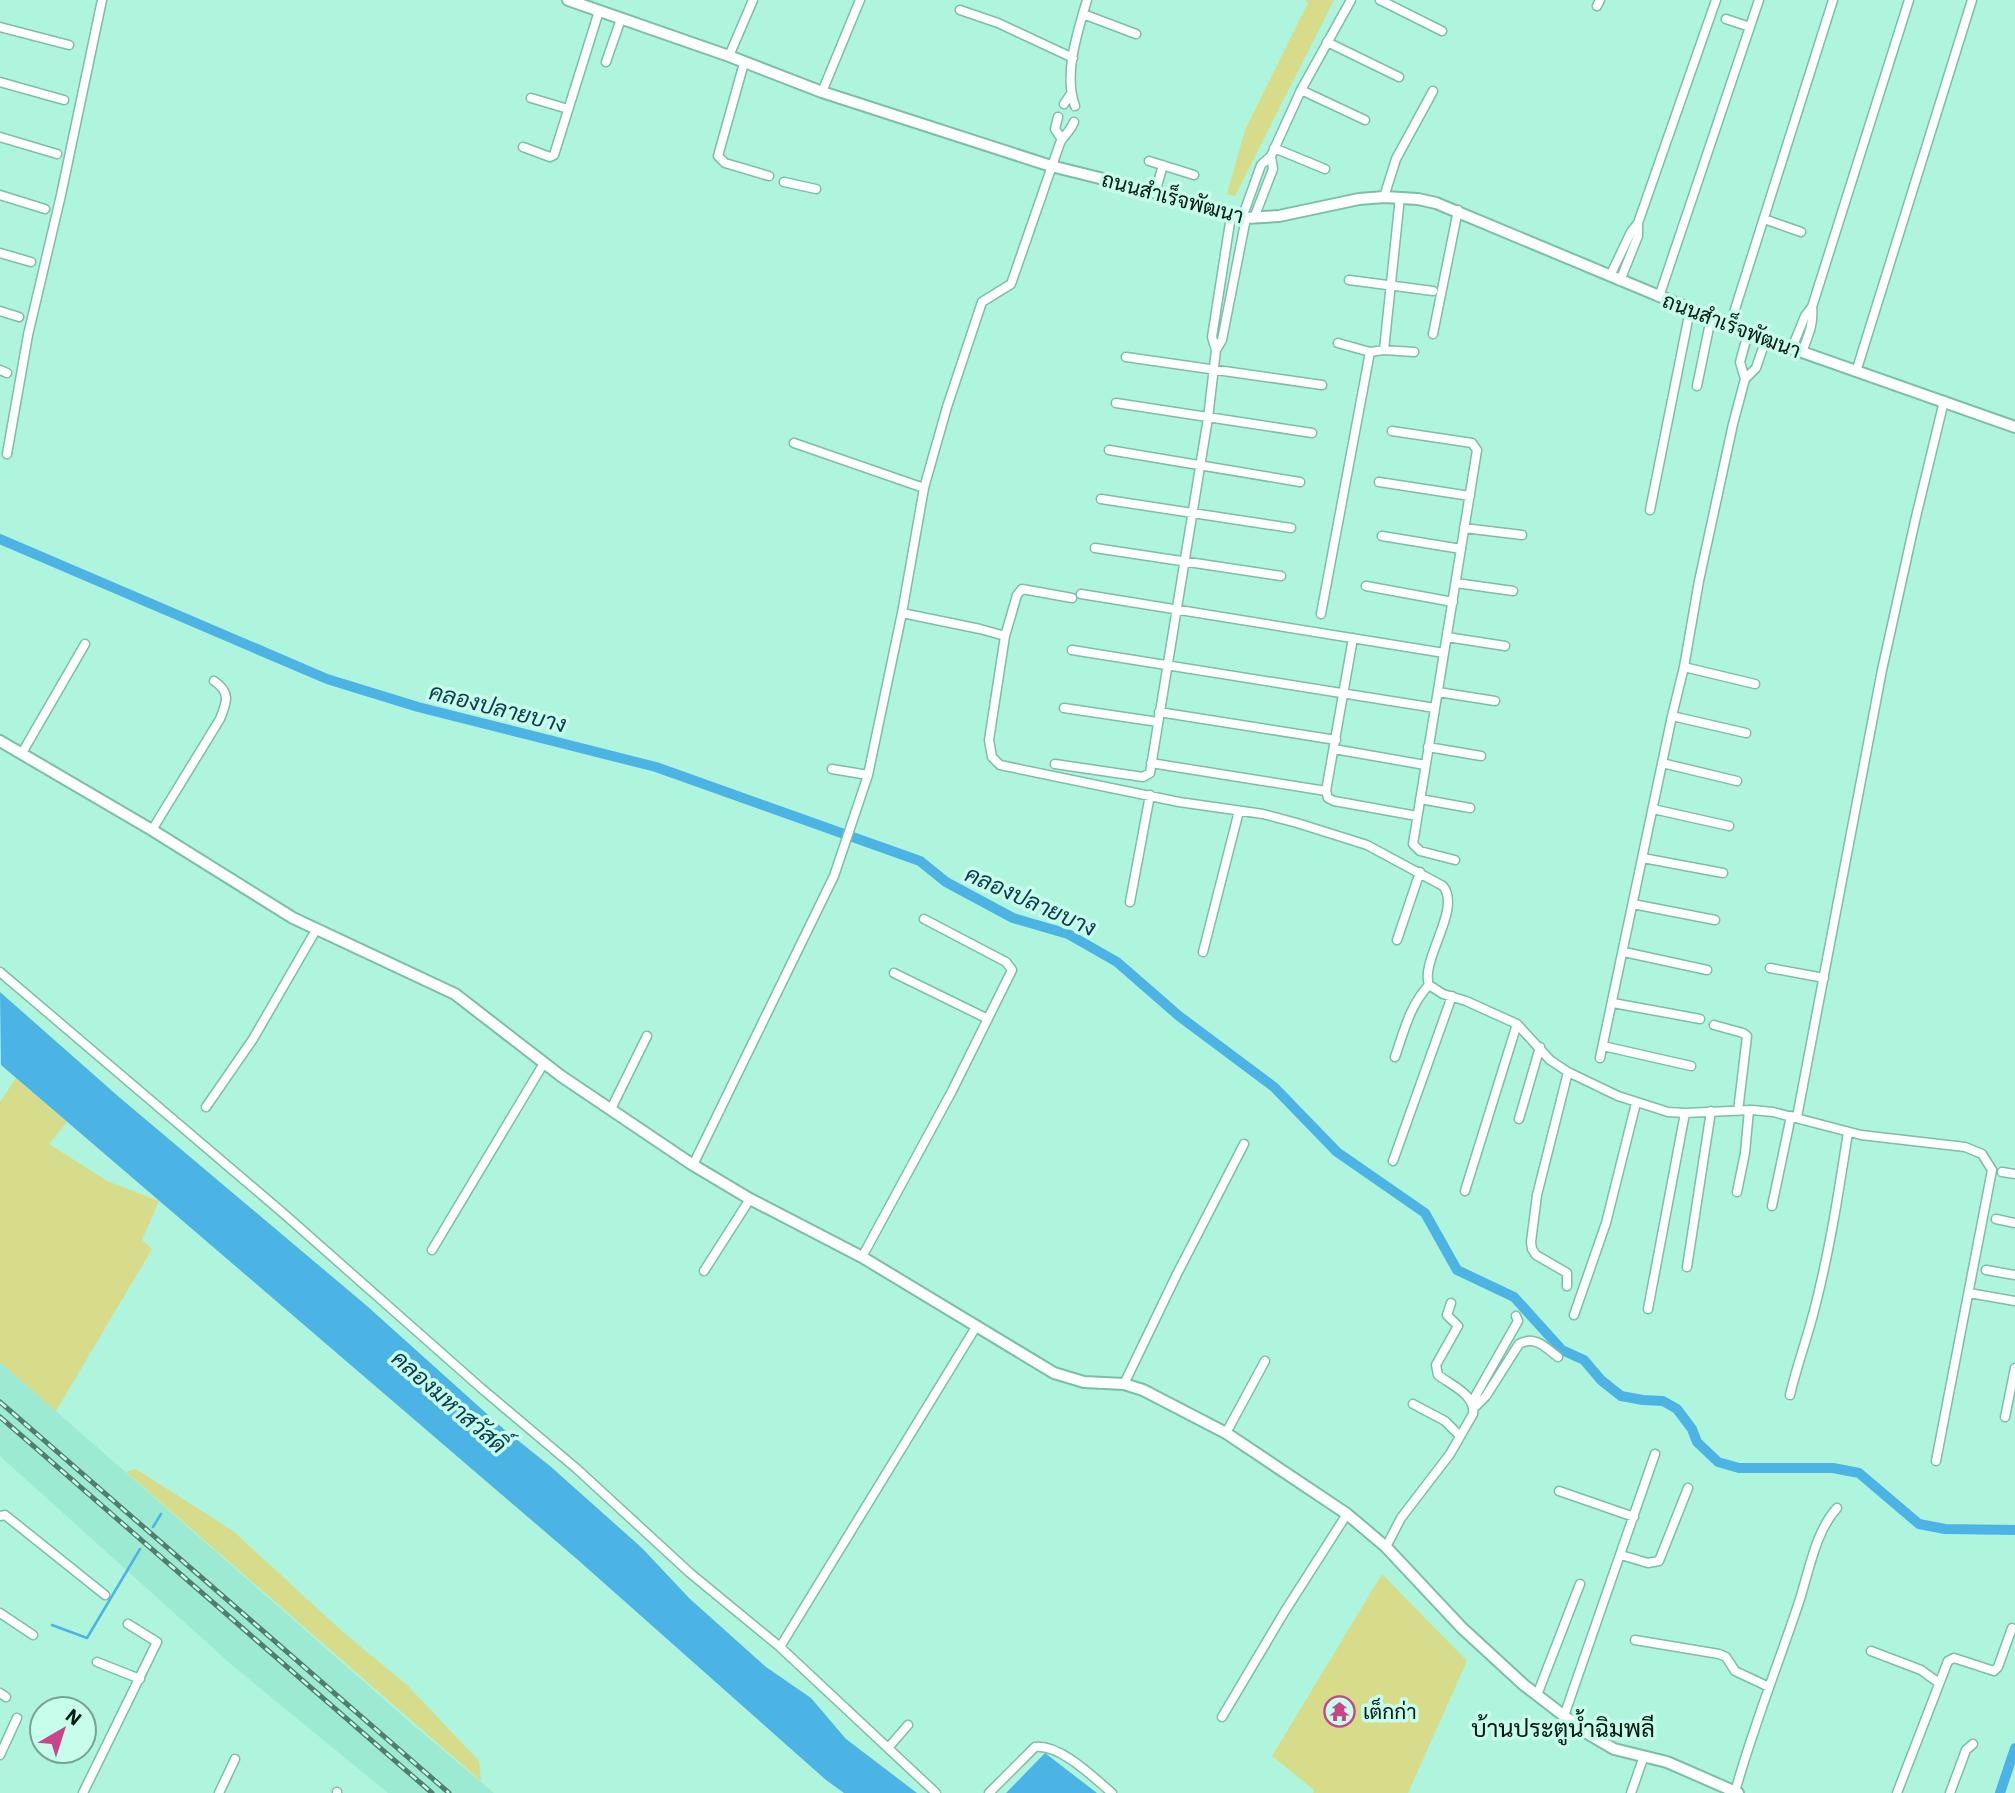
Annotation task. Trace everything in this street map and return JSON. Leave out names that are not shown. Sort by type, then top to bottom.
[{"type":"street","points":[[7,454],[28,335],[102,0]]},
{"type":"street","name":"ถนนสำเร็จพัฒนา","points":[[568,0],[729,56],[822,92],[1053,162],[1158,184],[1243,217],[1279,216],[1350,201],[1384,197],[1418,199],[1458,210],[1615,279],[1748,333],[2015,426]]},
{"type":"street","points":[[729,56],[753,0]]},
{"type":"street","points":[[822,92],[860,0]]},
{"type":"street","points":[[1055,764],[1143,777],[1150,773],[1208,418],[1216,350],[1212,337],[1218,296],[1261,165],[1272,152],[1301,90],[1351,0]]},
{"type":"street","points":[[1380,0],[1442,31]]},
{"type":"street","points":[[1615,279],[1638,236],[1638,223],[1716,0]]},
{"type":"street","points":[[1660,297],[1759,0]]},
{"type":"street","points":[[1730,326],[1833,0]]},
{"type":"street","points":[[1797,350],[1810,331],[1812,307],[1909,0]]},
{"type":"street","points":[[1856,372],[1972,0]]},
{"type":"street","points":[[1064,104],[1070,95],[1073,58],[1084,1]]},
{"type":"street","points":[[960,10],[998,23],[1073,58]]},
{"type":"street","points":[[523,147],[550,157],[554,155],[599,11]]},
{"type":"street","points":[[1083,14],[1136,34]]},
{"type":"street","points":[[606,62],[621,19]]},
{"type":"street","points":[[1727,19],[1750,27]]},
{"type":"street","points":[[0,27],[69,46]]},
{"type":"street","points":[[1327,42],[1399,77]]},
{"type":"street","points":[[744,63],[718,156],[725,163],[769,176]]},
{"type":"street","points":[[0,82],[64,100]]},
{"type":"street","points":[[1301,90],[1365,120]]},
{"type":"street","points":[[1384,197],[1396,159],[1433,91]]},
{"type":"street","points":[[1070,95],[1075,106]]},
{"type":"street","points":[[531,98],[568,109]]},
{"type":"street","points":[[1058,117],[1055,129],[1061,141]]},
{"type":"street","points":[[693,1165],[834,876],[868,775],[902,612],[923,488],[982,302],[1011,284],[1061,141],[1068,135],[1074,122]]},
{"type":"street","points":[[0,137],[57,153]]},
{"type":"street","points":[[1272,152],[1325,169]]},
{"type":"street","points":[[1216,350],[1222,340],[1243,217],[1273,169],[1272,152]]},
{"type":"street","points":[[1149,161],[1194,176]]},
{"type":"street","points":[[1158,184],[1163,165]]},
{"type":"street","points":[[784,182],[817,189]]},
{"type":"street","points":[[0,195],[46,209]]},
{"type":"street","points":[[1384,351],[1400,197]]},
{"type":"street","points":[[1433,334],[1458,210]]},
{"type":"street","points":[[1764,219],[1801,232]]},
{"type":"street","points":[[0,253],[31,262]]},
{"type":"street","points":[[1349,280],[1433,291]]},
{"type":"street","points":[[1218,296],[1230,299]]},
{"type":"street","points":[[1650,510],[1690,310]]},
{"type":"street","points":[[0,311],[19,317]]},
{"type":"street","points":[[1698,387],[1711,318]]},
{"type":"street","points":[[1745,379],[1740,362],[1748,333]]},
{"type":"street","points":[[1600,1058],[1733,424],[1745,379],[1756,368],[1766,339]]},
{"type":"street","points":[[1338,344],[1370,352],[1414,352]]},
{"type":"street","points":[[1321,614],[1370,352]]},
{"type":"street","points":[[1126,358],[1322,386]]},
{"type":"street","points":[[1772,1206],[1824,978],[1882,670],[1944,401]]},
{"type":"street","points":[[1116,403],[1312,433]]},
{"type":"street","points":[[1391,431],[1472,443],[1477,450],[1413,844],[1415,848],[1455,860]]},
{"type":"street","points":[[794,443],[923,488]]},
{"type":"street","points":[[1109,450],[1300,482]]},
{"type":"street","points":[[1380,482],[1470,496]]},
{"type":"street","points":[[1101,499],[1291,528]]},
{"type":"street","points":[[1464,528],[1522,535]]},
{"type":"street","points":[[1382,536],[1461,549]]},
{"type":"street","points":[[1094,548],[1281,576]]},
{"type":"street","points":[[1456,583],[1513,591]]},
{"type":"street","points":[[1366,586],[1453,602]]},
{"type":"street","points":[[1072,598],[1022,589],[1017,595],[1005,636],[989,740],[992,757],[996,762],[1011,768],[1179,802],[1263,814],[1367,845],[1439,881],[1448,892],[1449,904],[1428,972],[1429,985],[1412,1010],[1395,1057]]},
{"type":"street","points":[[1082,594],[1444,653]]},
{"type":"street","points":[[902,612],[1005,636]]},
{"type":"street","points":[[1447,636],[1505,646]]},
{"type":"street","points":[[1353,638],[1326,791],[1328,798],[1417,816]]},
{"type":"street","points":[[22,753],[85,643]]},
{"type":"street","points":[[1072,650],[1436,708]]},
{"type":"street","points":[[1684,667],[1755,684]]},
{"type":"street","points":[[152,830],[225,707],[225,689],[214,681]]},
{"type":"street","points":[[1437,692],[1495,701]]},
{"type":"street","points":[[1064,708],[1158,722]]},
{"type":"street","points":[[1159,712],[1336,740]]},
{"type":"street","points":[[1672,716],[1746,733]]},
{"type":"street","points":[[0,741],[316,930],[455,995],[544,1063],[693,1165],[750,1199],[862,1257],[1062,1376],[1084,1382],[1124,1384],[1143,1390],[1226,1433],[1347,1514],[1386,1547],[1462,1628],[1537,1695],[1585,1732],[1614,1749],[1667,1762],[1737,1792],[1821,1532],[1837,1508]]},
{"type":"street","points":[[1428,747],[1481,756]]},
{"type":"street","points":[[1334,749],[1425,765]]},
{"type":"street","points":[[1151,763],[1326,791]]},
{"type":"street","points":[[1662,763],[1737,780]]},
{"type":"street","points":[[832,769],[868,775]]},
{"type":"street","points":[[1130,902],[1150,795]]},
{"type":"street","points":[[1420,799],[1470,808]]},
{"type":"street","points":[[1653,809],[1729,826]]},
{"type":"street","points":[[1203,952],[1239,811]]},
{"type":"street","points":[[1643,858],[1723,873]]},
{"type":"street","points":[[1397,940],[1420,872]]},
{"type":"street","points":[[1633,904],[1715,920]]},
{"type":"street","points":[[862,1257],[1010,975],[1011,966],[924,919]]},
{"type":"street","points":[[206,1107],[253,1038],[316,930]]},
{"type":"street","points":[[1624,952],[1707,970]]},
{"type":"street","points":[[1770,968],[1824,978]]},
{"type":"street","points":[[0,972],[577,1469],[690,1573],[779,1647],[936,1793]]},
{"type":"street","points":[[894,973],[988,1019]]},
{"type":"street","points":[[1429,985],[1443,994],[1505,1017],[1517,1024],[1550,1060],[1568,1072],[1636,1103],[1668,1112],[1749,1110],[1794,1117],[1886,1139],[1965,1147],[1986,1158],[1992,1170],[1936,1461]]},
{"type":"street","points":[[1393,1161],[1452,996]]},
{"type":"street","points":[[1613,1003],[1700,1019]]},
{"type":"street","points":[[1465,1191],[1517,1024]]},
{"type":"street","points":[[1714,1025],[1743,1032],[1747,1036],[1738,1111]]},
{"type":"street","points":[[611,1110],[647,1036]]},
{"type":"street","points":[[1603,1046],[1690,1066]]},
{"type":"street","points":[[1519,1119],[1540,1047]]},
{"type":"street","points":[[432,1250],[544,1063]]},
{"type":"street","points":[[1567,1286],[1567,1273],[1536,1255],[1531,1242],[1537,1195],[1568,1072]]},
{"type":"street","points":[[1574,1315],[1606,1223],[1636,1103]]},
{"type":"street","points":[[1737,1192],[1745,1153],[1749,1110]]},
{"type":"street","points":[[1688,1267],[1711,1111]]},
{"type":"street","points":[[1648,1309],[1685,1113]]},
{"type":"street","points":[[1790,1395],[1816,1306],[1848,1132]]},
{"type":"street","points":[[1124,1384],[1244,1144]]},
{"type":"street","points":[[2002,1172],[2015,1174]]},
{"type":"street","points":[[704,1271],[750,1199]]},
{"type":"street","points":[[1996,1219],[2015,1223]]},
{"type":"street","points":[[1986,1270],[2015,1275]]},
{"type":"street","points":[[1969,1293],[2015,1301]]},
{"type":"street","points":[[1451,1303],[1447,1315],[1458,1326],[1436,1365],[1436,1370],[1438,1375],[1468,1396],[1473,1405]]},
{"type":"street","points":[[1386,1547],[1401,1518],[1473,1414],[1473,1405],[1518,1321],[1516,1316]]},
{"type":"street","points":[[779,1647],[976,1327]]},
{"type":"street","points":[[1473,1405],[1486,1396],[1519,1344],[1526,1340],[1537,1341],[1558,1357]]},
{"type":"street","points":[[1226,1433],[1265,1361]]},
{"type":"street","points":[[2005,1418],[2015,1368]]},
{"type":"street","points":[[1413,1404],[1445,1421],[1460,1436]]},
{"type":"street","points":[[1564,1716],[1655,1454]]},
{"type":"street","points":[[1621,1555],[1648,1563],[1659,1561],[1688,1488]]},
{"type":"street","points":[[1559,1491],[1634,1517]]},
{"type":"street","points":[[1223,1717],[1285,1611],[1347,1514]]},
{"type":"street","points":[[3,1516],[105,1595]]},
{"type":"street","points":[[1537,1695],[1580,1584]]},
{"type":"street","points":[[0,1613],[33,1635]]},
{"type":"street","points":[[83,1793],[158,1642],[128,1624]]},
{"type":"street","points":[[1897,1793],[1951,1658],[1994,1671],[1998,1667],[2012,1628]]},
{"type":"street","points":[[1635,1640],[1719,1654],[1726,1657],[1735,1671],[1769,1687]]},
{"type":"street","points":[[1871,1651],[1921,1670],[1939,1683]]},
{"type":"street","points":[[97,1662],[140,1679]]},
{"type":"street","points":[[0,1755],[17,1718]]},
{"type":"street","points":[[888,1748],[908,1725]]},
{"type":"street","points":[[1950,1793],[1966,1750],[1973,1745]]},
{"type":"street","points":[[989,1793],[1035,1747],[1044,1746],[1056,1750],[1112,1793]]},
{"type":"street","points":[[1631,1793],[1644,1756]]},
{"type":"street","points":[[219,1793],[235,1759]]},
{"type":"shaded area","points":[[1305,0],[1334,0],[1235,196],[1227,194],[1245,130],[1308,3]]},
{"type":"shaded area","points":[[16,1078],[67,1122],[49,1144],[107,1181],[159,1201],[142,1240],[152,1249],[56,1411],[0,1362],[0,1102]]},
{"type":"shaded area","points":[[0,1362],[494,1793],[388,1793],[233,1666],[0,1456]]},
{"type":"shaded area","points":[[136,1469],[233,1531],[344,1633],[407,1685],[479,1761],[481,1781],[126,1472]]},
{"type":"shaded area","points":[[1382,1574],[1467,1661],[1408,1793],[1313,1793],[1314,1790],[1272,1756]]},
{"type":"water","name":"คลองมหาสวัสดิ์","points":[[0,992],[119,1097],[367,1306],[506,1431],[550,1466],[642,1548],[689,1598],[766,1667],[811,1698],[846,1739],[917,1793],[844,1793],[826,1780],[578,1560],[1,1065]]},
{"type":"water","points":[[1045,1753],[1097,1793],[1006,1793]]},
{"type":"waterway","name":"คลองปลายบาง","points":[[0,539],[327,679],[418,707],[656,767],[920,861],[946,882],[1013,918],[1068,934],[1117,962],[1179,1016],[1274,1087],[1337,1152],[1425,1213],[1457,1270],[1514,1297],[1562,1350],[1584,1360],[1601,1380],[1621,1396],[1663,1401],[1677,1409],[1692,1429],[1697,1442],[1718,1462],[1739,1468],[1833,1468],[1859,1473],[1919,1524],[1945,1529],[2015,1530]]},
{"type":"waterway","points":[[153,1527],[161,1514]]},
{"type":"waterway","points":[[52,1625],[87,1638],[140,1549]]},
{"type":"waterway","points":[[2000,1793],[2015,1748]]},
{"type":"railway","points":[[0,1402],[449,1793]]},
{"type":"railway","points":[[0,1417],[432,1793]]},
{"type":"place","name":"เต็กก่า","points":[[1340,1711]]},
{"type":"district","name":"บ้านประตูน้ำฉิมพลี","points":[[1563,1728]]}]
